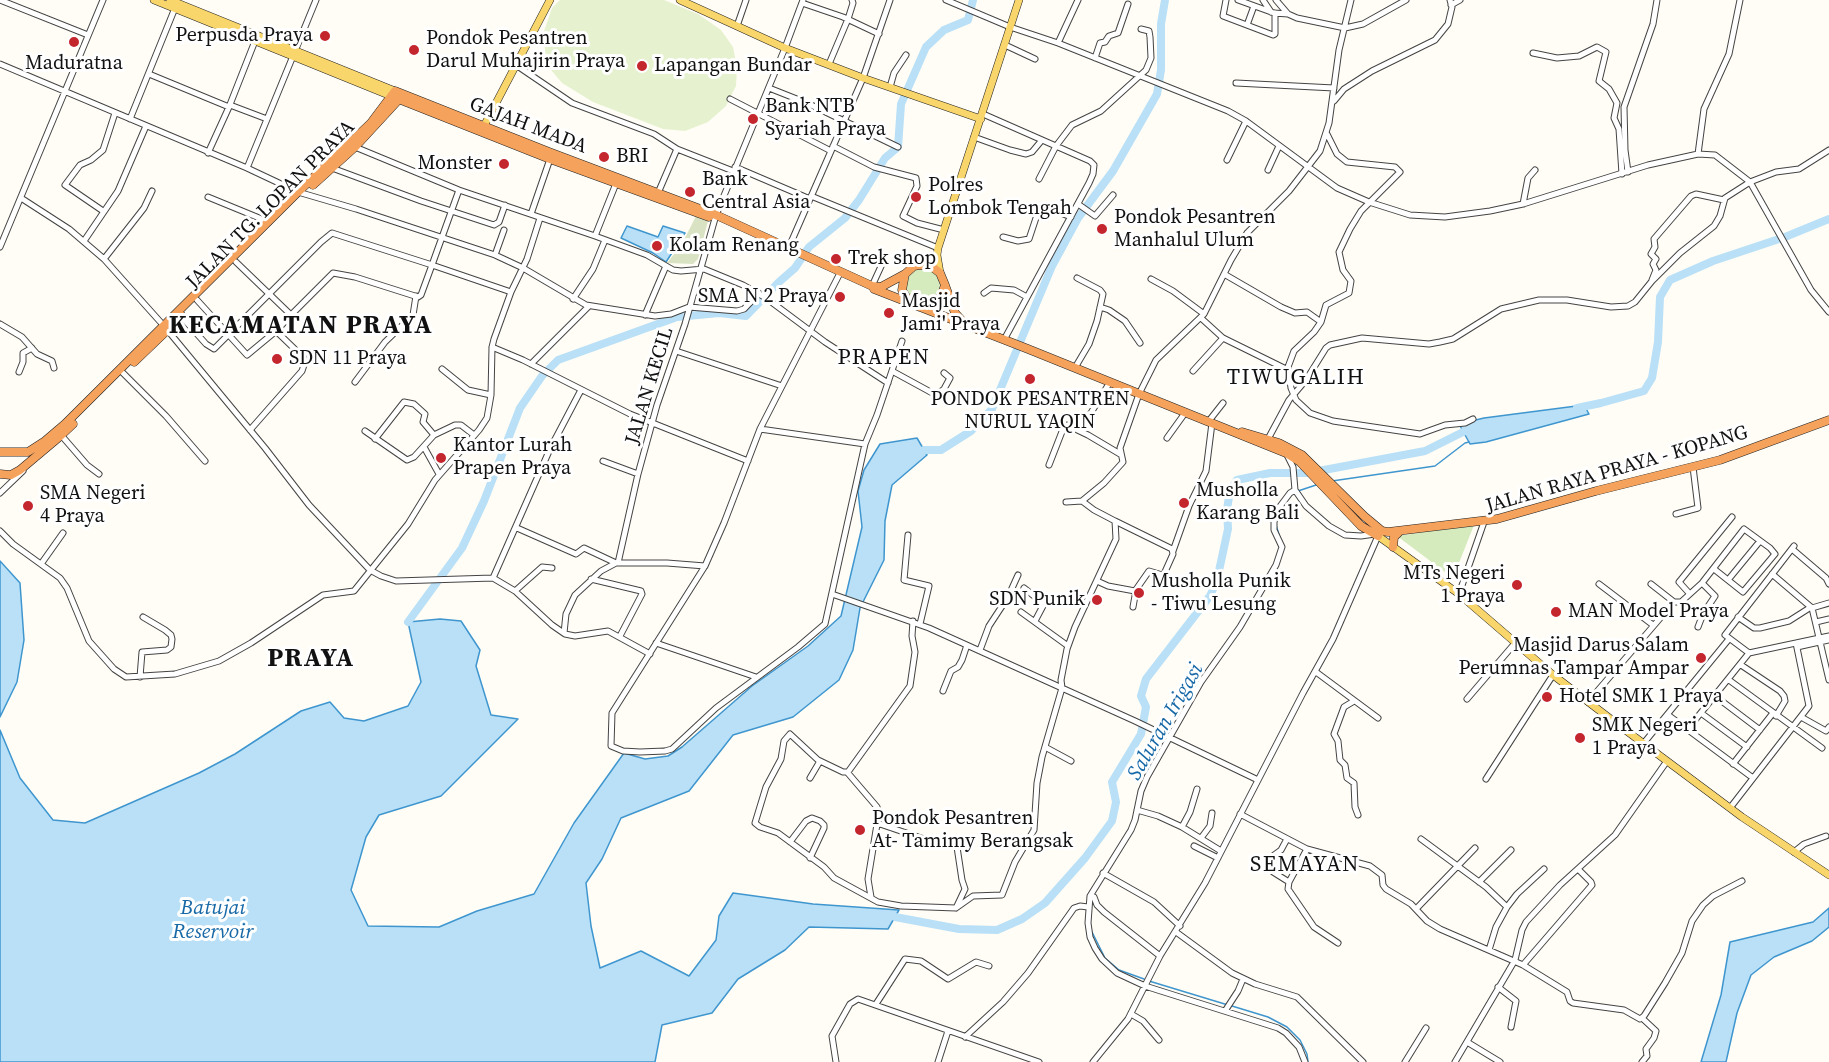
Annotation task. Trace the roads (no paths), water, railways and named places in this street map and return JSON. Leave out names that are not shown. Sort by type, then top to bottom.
[{"type":"highway","name":"GAJAH MADA","points":[[397,95],[484,126],[617,181],[715,217]]},
{"type":"highway","name":"GAJAH MADA","points":[[397,95],[550,159],[658,193],[794,250],[807,258]]},
{"type":"highway","name":"JALAN TG. LOPAN PRAYA","points":[[0,474],[15,473],[62,435],[269,222],[354,147],[397,95]]},
{"type":"highway","name":"JALAN TG. LOPAN PRAYA","points":[[28,452],[45,441],[74,416],[182,316],[397,95]]},
{"type":"highway","points":[[807,258],[838,275],[1076,366],[1282,452],[1299,462],[1382,531],[1484,522]]},
{"type":"highway","points":[[807,258],[872,286],[881,287],[920,265],[931,266],[940,273],[958,318],[1013,342]]},
{"type":"highway","points":[[905,274],[902,290],[905,298],[911,303]]},
{"type":"highway","points":[[920,307],[935,303],[941,297],[945,285]]},
{"type":"highway","points":[[1029,348],[1185,413],[1268,439],[1296,451],[1299,462]]},
{"type":"highway","name":"JALAN RAYA PRAYA - KOPANG","points":[[1484,522],[1729,457],[1829,420]]},
{"type":"highway","points":[[0,452],[28,452]]},
{"type":"highway","points":[[1327,486],[1361,526],[1376,535]]},
{"type":"highway","points":[[1393,547],[1394,537],[1400,531]]},
{"type":"main road","name":"GAJAH MADA","points":[[154,0],[217,22],[397,95]]},
{"type":"main road","name":"GAJAH MADA","points":[[170,0],[255,40],[295,54]]},
{"type":"main road","points":[[484,126],[550,0]]},
{"type":"main road","points":[[680,0],[690,2],[785,48],[863,78],[982,116]]},
{"type":"main road","points":[[940,273],[938,252],[944,230],[1019,0]]},
{"type":"main road","points":[[920,265],[938,252]]},
{"type":"main road","points":[[1376,535],[1458,594],[1553,675],[1643,744],[1730,808],[1829,875]]},
{"type":"street","points":[[0,0],[88,35]]},
{"type":"street","points":[[0,247],[103,0]]},
{"type":"street","points":[[247,168],[316,0]]},
{"type":"street","points":[[737,26],[746,0]]},
{"type":"street","points":[[829,64],[848,19],[852,0]]},
{"type":"street","points":[[794,250],[810,198],[863,78],[890,0]]},
{"type":"street","points":[[946,0],[969,11],[1058,43],[1228,111],[1337,188],[1369,202],[1410,215],[1434,217],[1490,211],[1524,204],[1625,173],[1698,154],[1715,155],[1750,182],[1816,298],[1829,312]]},
{"type":"street","points":[[1058,43],[1078,0]]},
{"type":"street","points":[[1226,0],[1222,16],[1274,35],[1273,12],[1263,0]]},
{"type":"street","points":[[1238,0],[1311,22],[1345,28],[1363,24],[1406,0]]},
{"type":"street","points":[[1276,0],[1288,14]]},
{"type":"street","points":[[1120,454],[1120,448],[1140,393],[1157,359],[1202,316],[1241,243],[1254,225],[1308,168],[1320,151],[1327,134],[1339,50],[1351,0]]},
{"type":"street","points":[[1333,102],[1343,90],[1372,71],[1435,40],[1448,26],[1450,3],[1460,0]]},
{"type":"street","points":[[1625,173],[1624,107],[1653,24],[1657,0]]},
{"type":"street","points":[[1698,154],[1704,108],[1729,54],[1740,0]]},
{"type":"street","points":[[802,1],[879,34]]},
{"type":"street","name":"JALAN KECIL","points":[[617,563],[638,474],[685,324],[715,217],[759,113],[802,1]]},
{"type":"street","points":[[1095,58],[1100,43],[1118,33],[1128,4]]},
{"type":"street","points":[[1247,25],[1254,6]]},
{"type":"street","points":[[130,119],[175,9]]},
{"type":"street","points":[[1039,179],[1056,146],[1072,125],[1101,111],[1141,76],[1149,65],[1150,33],[1141,29]]},
{"type":"street","points":[[208,153],[230,106],[255,40]]},
{"type":"street","points":[[1005,45],[1035,59]]},
{"type":"street","points":[[1533,53],[1557,58],[1579,57],[1597,47],[1606,52],[1599,81],[1609,90],[1617,103],[1614,118],[1625,173]]},
{"type":"street","points":[[890,87],[894,73],[906,55]]},
{"type":"street","points":[[0,64],[301,193],[495,255],[523,268],[573,299],[589,306],[645,315],[671,314],[689,309],[740,310],[762,295]]},
{"type":"street","points":[[516,65],[572,103],[654,134],[677,149],[862,218],[938,252]]},
{"type":"street","points":[[149,74],[267,119]]},
{"type":"street","points":[[1236,82],[1334,88]]},
{"type":"street","points":[[769,88],[807,103],[898,147]]},
{"type":"street","points":[[730,99],[882,171],[917,179],[917,186],[903,216],[917,223],[944,230]]},
{"type":"street","points":[[104,211],[65,185],[81,164],[90,161],[102,151],[115,113]]},
{"type":"street","points":[[982,116],[1090,160],[1094,165],[1094,174],[1080,206],[1071,217],[1005,338]]},
{"type":"street","points":[[1227,160],[1245,121]]},
{"type":"street","points":[[84,241],[121,184],[146,126]]},
{"type":"street","points":[[1327,134],[1338,154],[1347,162],[1400,170],[1399,174],[1369,202],[1355,220],[1339,255],[1343,270],[1351,281],[1351,291],[1326,305],[1321,322],[1294,351],[1288,370],[1289,385],[1294,395],[1306,410],[1318,416],[1373,428],[1423,434],[1445,425],[1465,423],[1473,419]]},
{"type":"street","points":[[974,137],[1026,154],[1032,152],[1042,140]]},
{"type":"street","points":[[1268,171],[1279,146]]},
{"type":"street","points":[[354,147],[459,190],[643,254],[676,271],[700,269],[720,275],[762,295],[809,331],[888,383]]},
{"type":"street","points":[[658,193],[677,149]]},
{"type":"street","points":[[1268,439],[1286,405],[1314,369],[1326,348],[1335,342],[1362,338],[1429,344],[1440,342],[1452,339],[1501,309],[1539,300],[1567,300],[1611,307],[1628,306],[1635,302],[1652,281],[1691,243],[1714,226],[1720,216],[1724,200],[1750,182],[1776,172],[1799,169],[1829,150]]},
{"type":"street","points":[[531,214],[550,159]]},
{"type":"street","points":[[332,168],[451,212],[495,225],[499,222],[505,205]]},
{"type":"street","points":[[1524,204],[1528,178],[1535,170]]},
{"type":"street","points":[[596,236],[617,181]]},
{"type":"street","points":[[197,300],[248,355],[276,331],[333,273],[355,277],[416,296],[421,295],[459,190]]},
{"type":"street","points":[[104,260],[144,208],[152,191]]},
{"type":"street","points":[[1652,281],[1651,277],[1656,270],[1653,264],[1656,259],[1651,254],[1655,247],[1654,239],[1691,196],[1696,194],[1724,200]]},
{"type":"street","points":[[1080,206],[1092,215],[1097,214],[1113,195]]},
{"type":"street","points":[[208,197],[269,222]]},
{"type":"street","points":[[21,198],[84,241],[104,260],[166,329],[250,429],[309,505],[370,570],[392,580],[493,578],[515,591],[564,633],[575,636],[606,631],[620,636],[650,654]]},
{"type":"street","points":[[1003,237],[1018,241],[1029,239],[1038,212],[1043,206],[1071,217]]},
{"type":"street","points":[[0,531],[13,544],[56,574],[65,584],[95,650],[122,675],[140,677],[175,674],[219,661],[251,643],[323,595],[354,591],[408,524],[428,489],[487,418],[491,395],[492,347],[540,218]]},
{"type":"street","points":[[495,255],[504,230]]},
{"type":"street","points":[[182,316],[212,349],[332,233],[511,292]]},
{"type":"street","points":[[573,299],[593,269],[605,240]]},
{"type":"street","points":[[236,262],[291,315]]},
{"type":"street","points":[[872,286],[883,262]]},
{"type":"street","points":[[645,315],[666,266]]},
{"type":"street","points":[[1224,274],[1286,309],[1295,313],[1307,312],[1321,322]]},
{"type":"street","points":[[838,275],[760,429],[705,566],[612,712],[610,744],[617,749],[640,752],[670,750],[716,708],[823,627],[827,618],[865,444],[877,416],[902,341]]},
{"type":"street","points":[[1076,366],[1089,344],[1100,308],[1101,291],[1077,278]]},
{"type":"street","points":[[1151,279],[1173,291],[1223,338],[1288,370]]},
{"type":"street","points":[[984,293],[991,288],[1014,290],[1027,297]]},
{"type":"street","points":[[355,382],[385,342],[413,315],[416,296]]},
{"type":"street","points":[[531,364],[589,306]]},
{"type":"street","points":[[1100,308],[1112,312],[1125,321],[1140,343]]},
{"type":"street","points":[[0,324],[22,337],[38,355],[52,362],[54,368]]},
{"type":"street","points":[[250,429],[304,368],[304,358],[276,331]]},
{"type":"street","points":[[1193,371],[1223,338]]},
{"type":"street","points":[[492,347],[653,423],[748,461]]},
{"type":"street","points":[[19,372],[23,362],[23,353],[32,348]]},
{"type":"street","points":[[676,351],[782,386]]},
{"type":"street","points":[[442,369],[468,390],[491,395]]},
{"type":"street","points":[[892,370],[936,395],[944,389],[950,378],[944,373]]},
{"type":"street","points":[[123,373],[166,416],[205,461]]},
{"type":"street","points":[[1089,416],[1110,382]]},
{"type":"street","points":[[493,578],[550,449],[581,390]]},
{"type":"street","points":[[375,440],[404,402],[414,404],[425,414],[423,422],[434,435]]},
{"type":"street","points":[[1133,607],[1136,590],[1149,571],[1166,576],[1189,506],[1206,471],[1210,422],[1223,403]]},
{"type":"street","points":[[1167,438],[1185,413]]},
{"type":"street","points":[[365,431],[407,460],[424,447],[434,435],[458,424],[474,435]]},
{"type":"street","points":[[1049,465],[1063,429],[1067,425],[1088,435],[1123,458],[1123,462],[1104,483],[1082,501],[1066,502]]},
{"type":"street","points":[[760,429],[865,444]]},
{"type":"street","points":[[62,435],[87,465],[99,474]]},
{"type":"street","points":[[424,447],[440,474]]},
{"type":"street","points":[[0,493],[34,459],[28,452]]},
{"type":"street","points":[[603,461],[638,474]]},
{"type":"street","points":[[1093,1062],[1131,1014],[1160,956],[1180,926],[1218,858],[1333,639],[1376,535],[1356,536],[1339,532],[1313,512],[1297,492],[1299,462]]},
{"type":"street","points":[[1676,514],[1698,508],[1693,467]]},
{"type":"street","points":[[1297,492],[1290,493],[1278,509],[1274,522],[1274,530],[1282,547],[1276,565],[1240,627],[1201,682],[1172,738],[1143,786],[1139,810],[1131,830],[1088,907],[1090,937],[1102,959],[1121,975],[1267,1024],[1286,1033],[1301,1050],[1305,1062]]},
{"type":"street","points":[[1082,501],[1092,509],[1173,551]]},
{"type":"street","points":[[1689,593],[1678,582],[1732,517]]},
{"type":"street","points":[[871,897],[868,882],[878,809],[847,772],[820,761],[790,734],[784,741],[779,762],[765,787],[756,824],[772,830],[834,878],[878,902],[893,905],[956,908],[973,896],[1003,894],[1015,862],[1034,830],[1037,783],[1062,688],[1062,671],[1068,646],[1115,541],[1115,521]]},
{"type":"street","name":"JALAN RAYA PRAYA - KOPANG","points":[[1458,594],[1484,522]]},
{"type":"street","points":[[516,528],[576,554],[584,548],[617,563],[705,566]]},
{"type":"street","points":[[1651,584],[1674,602],[1679,603],[1702,583],[1744,529],[1772,549],[1774,556],[1744,592],[1714,568]]},
{"type":"street","points":[[41,564],[63,533]]},
{"type":"street","points":[[847,772],[910,686],[915,652],[912,636],[929,586],[904,580],[908,535]]},
{"type":"street","points":[[1728,580],[1760,541]]},
{"type":"street","points":[[1829,584],[1826,578],[1793,548],[1725,636],[1749,653],[1829,638]]},
{"type":"street","points":[[564,633],[568,608],[575,595],[604,569],[617,563]]},
{"type":"street","points":[[515,591],[542,567],[552,568]]},
{"type":"street","points":[[1772,574],[1811,608],[1829,680]]},
{"type":"street","points":[[980,650],[989,626],[1008,597],[1018,575]]},
{"type":"street","points":[[591,579],[641,591],[642,594],[620,636]]},
{"type":"street","points":[[1097,581],[1108,586],[1136,590]]},
{"type":"street","points":[[1698,627],[1714,596],[1702,583]]},
{"type":"street","points":[[1599,584],[1653,625]]},
{"type":"street","points":[[1024,588],[1044,604],[1035,621]]},
{"type":"street","points":[[832,594],[916,623],[980,650],[1258,780]]},
{"type":"street","points":[[1588,702],[1674,602]]},
{"type":"street","points":[[1738,617],[1754,628],[1764,628],[1789,621],[1811,608],[1829,603]]},
{"type":"street","points":[[1021,612],[1068,646]]},
{"type":"street","points":[[140,677],[142,652],[169,649],[172,639],[165,630],[143,617]]},
{"type":"street","points":[[1816,622],[1829,619]]},
{"type":"street","points":[[1643,744],[1729,639]]},
{"type":"street","points":[[1467,699],[1516,642]]},
{"type":"street","points":[[656,643],[756,677]]},
{"type":"street","points":[[942,691],[951,671],[963,660],[967,645]]},
{"type":"street","points":[[1730,808],[1809,706],[1797,645]]},
{"type":"street","points":[[1687,730],[1749,653]]},
{"type":"street","points":[[1733,764],[1785,701],[1780,691],[1741,665]]},
{"type":"street","points":[[1316,672],[1378,718]]},
{"type":"street","points":[[1486,778],[1553,675]]},
{"type":"street","points":[[1729,680],[1822,748]]},
{"type":"street","points":[[1715,696],[1760,730]]},
{"type":"street","points":[[1354,701],[1344,707],[1334,735],[1338,741],[1340,760],[1345,766],[1347,778],[1354,783],[1354,807],[1358,815]]},
{"type":"street","points":[[1701,713],[1747,747]]},
{"type":"street","points":[[1668,715],[1753,778]]},
{"type":"street","points":[[1801,717],[1827,729]]},
{"type":"street","points":[[1045,747],[1071,761]]},
{"type":"street","points":[[810,778],[820,761]]},
{"type":"street","points":[[1455,1062],[1515,960],[1526,922],[1560,885],[1615,835],[1667,761]]},
{"type":"street","points":[[1182,827],[1190,812],[1197,789]]},
{"type":"street","points":[[1139,810],[1182,827],[1221,851]]},
{"type":"street","points":[[1201,838],[1209,827],[1212,813]]},
{"type":"street","points":[[1240,814],[1306,849],[1370,866],[1382,875],[1386,889],[1405,899],[1423,918],[1440,929],[1524,965],[1567,992],[1573,1003],[1624,1010],[1642,1018],[1656,1031],[1654,1038],[1646,1048],[1647,1056],[1642,1062]]},
{"type":"street","points":[[790,842],[806,821],[812,818],[820,821],[824,828],[810,858]]},
{"type":"street","points":[[877,823],[927,840],[957,847],[965,889],[956,908]]},
{"type":"street","points":[[1794,852],[1804,844],[1826,836]]},
{"type":"street","points":[[1287,839],[1281,850],[1270,858],[1269,866],[1273,872],[1289,882]]},
{"type":"street","points":[[1421,839],[1479,882],[1507,907]]},
{"type":"street","points":[[1194,846],[1218,858]]},
{"type":"street","points":[[1416,909],[1475,848]]},
{"type":"street","points":[[1306,849],[1289,882],[1289,891],[1314,927],[1338,943]]},
{"type":"street","points":[[1479,882],[1511,850]]},
{"type":"street","points":[[1489,950],[1496,927],[1507,907],[1516,894],[1544,869]]},
{"type":"street","points":[[1524,965],[1592,885],[1578,869]]},
{"type":"street","points":[[1105,874],[1154,902],[1180,926]]},
{"type":"street","points":[[1642,1018],[1682,953],[1692,921],[1703,904],[1713,896],[1743,881]]},
{"type":"street","points":[[1092,897],[1104,912],[1160,956]]},
{"type":"street","points":[[965,1037],[1003,1002],[1028,973],[1074,908],[1088,907]]},
{"type":"street","points":[[1176,932],[1243,979],[1297,997],[1363,1062]]},
{"type":"street","points":[[876,1004],[905,958],[921,961],[948,979],[976,962],[988,966]]},
{"type":"street","points":[[1225,1011],[1239,990],[1243,979]]},
{"type":"street","points":[[1498,987],[1516,1001],[1511,1027]]},
{"type":"street","points":[[836,1062],[831,1037],[852,1001],[859,999],[1039,1062]]},
{"type":"street","points":[[1131,1014],[1143,1021],[1159,1040]]},
{"type":"street","points":[[1405,1062],[1426,1028]]},
{"type":"street","points":[[938,1062],[948,1031]]},
{"type":"street","points":[[1467,1042],[1500,1062]]},
{"type":"water","name":"Kolam Renang","points":[[627,226],[658,237],[663,226],[685,233],[666,262],[653,253],[621,238]]},
{"type":"water","points":[[1584,405],[1589,414],[1486,442],[1470,444],[1459,424],[1484,418]]},
{"type":"water","name":"Batujai Reservoir","points":[[917,438],[927,455],[892,485],[885,521],[884,560],[860,608],[853,650],[839,680],[793,717],[733,735],[689,791],[621,818],[602,859],[586,883],[591,926],[600,968],[641,951],[689,976],[716,940],[719,916],[733,893],[813,904],[899,910],[888,929],[809,927],[785,950],[738,979],[712,1013],[662,1025],[655,1062],[0,1062],[0,730],[20,778],[53,820],[85,823],[199,773],[235,754],[301,711],[330,702],[344,718],[364,721],[408,706],[421,682],[408,622],[440,619],[461,621],[480,650],[476,666],[491,715],[518,719],[441,796],[379,815],[366,837],[351,890],[368,926],[439,927],[477,911],[534,894],[574,823],[624,753],[645,759],[668,756],[682,747],[752,686],[808,646],[841,616],[862,527],[858,491],[864,470],[880,444]]},
{"type":"water","points":[[0,561],[20,583],[24,640],[17,682],[0,717]]},
{"type":"water","points":[[1829,908],[1829,927],[1812,941],[1774,957],[1751,975],[1737,1013],[1726,1062],[1701,1062],[1721,995],[1730,942],[1813,922]]},
{"type":"waterway","points":[[408,622],[462,548],[484,501],[520,408],[542,376],[558,360],[677,317],[719,313],[746,316],[795,268],[809,247],[845,218],[885,158],[898,147],[901,104],[926,47],[944,30],[968,20],[973,0]]},
{"type":"waterway","points":[[924,450],[941,450],[971,431],[992,409],[1052,266],[1078,218],[1113,171],[1157,94],[1161,70],[1161,24],[1165,0]]},
{"type":"waterway","points":[[1577,408],[1644,391],[1652,378],[1658,342],[1660,297],[1670,280],[1713,261],[1785,237],[1829,219]]},
{"type":"waterway","points":[[895,917],[959,929],[997,930],[1022,919],[1045,903],[1085,858],[1112,821],[1116,802],[1112,782],[1141,734],[1146,707],[1141,696],[1146,679],[1210,596],[1217,580],[1228,529],[1227,509],[1230,491],[1237,480],[1270,473],[1308,473],[1425,451],[1471,428]]},
{"type":"waterway","name":"Saluran Irigasi","points":[[1332,481],[1435,466],[1469,442]]},
{"type":"waterway","name":"Saluran Irigasi","points":[[1298,491],[1316,485]]},
{"type":"waterway","name":"Saluran Irigasi","points":[[1276,525],[1280,538]]},
{"type":"waterway","name":"Saluran Irigasi","points":[[1091,930],[1105,958],[1119,970],[1144,979]]},
{"type":"waterway","name":"Saluran Irigasi","points":[[1149,981],[1228,1005]]},
{"type":"waterway","name":"Saluran Irigasi","points":[[1232,1006],[1268,1017],[1287,1027],[1300,1040],[1308,1062]]},
{"type":"place","name":"Perpusda Praya","points":[[325,36]]},
{"type":"place","name":"Maduratna","points":[[74,42]]},
{"type":"place","name":"Pondok Pesantren Darul Muhajirin Praya","points":[[414,50]]},
{"type":"place","name":"Lapangan Bundar","points":[[642,66]]},
{"type":"place","name":"Bank NTB Syariah Praya","points":[[753,119]]},
{"type":"place","name":"BRI","points":[[604,157]]},
{"type":"place","name":"Monster","points":[[504,164]]},
{"type":"place","name":"Bank Central Asia","points":[[690,192]]},
{"type":"place","name":"Polres Lombok Tengah","points":[[916,197]]},
{"type":"place","name":"Pondok Pesantren Manhalul Ulum","points":[[1102,229]]},
{"type":"place","name":"Kolam Renang","points":[[657,246]]},
{"type":"place","name":"Trek shop","points":[[836,259]]},
{"type":"place","name":"SMA N 2 Praya","points":[[840,297]]},
{"type":"place","name":"Masjid Jami' Praya","points":[[889,313]]},
{"type":"place","name":"SDN 11 Praya","points":[[277,359]]},
{"type":"place","name":"PONDOK PESANTREN NURUL YAQIN","points":[[1030,379]]},
{"type":"place","name":"Kantor Lurah Prapen Praya","points":[[441,458]]},
{"type":"place","name":"Musholla Karang Bali","points":[[1184,503]]},
{"type":"place","name":"SMA Negeri 4 Praya","points":[[28,506]]},
{"type":"place","name":"MTs Negeri 1 Praya","points":[[1517,585]]},
{"type":"place","name":"Musholla Punik - Tiwu Lesung","points":[[1139,593]]},
{"type":"place","name":"SDN Punik","points":[[1097,600]]},
{"type":"place","name":"MAN Model Praya","points":[[1556,612]]},
{"type":"place","name":"Masjid Darus Salam Perumnas Tampar Ampar","points":[[1701,658]]},
{"type":"place","name":"Hotel SMK 1 Praya","points":[[1547,697]]},
{"type":"place","name":"SMK Negeri 1 Praya","points":[[1580,738]]},
{"type":"place","name":"Pondok Pesantren At- Tamimy Berangsak","points":[[860,830]]},
{"type":"district","name":"KECAMATAN PRAYA","points":[[301,326]]},
{"type":"district","name":"PRAPEN","points":[[884,358]]},
{"type":"district","name":"TIWUGALIH","points":[[1296,378]]},
{"type":"district","name":"PRAYA","points":[[311,659]]},
{"type":"district","name":"SEMAYAN","points":[[1305,865]]}]
